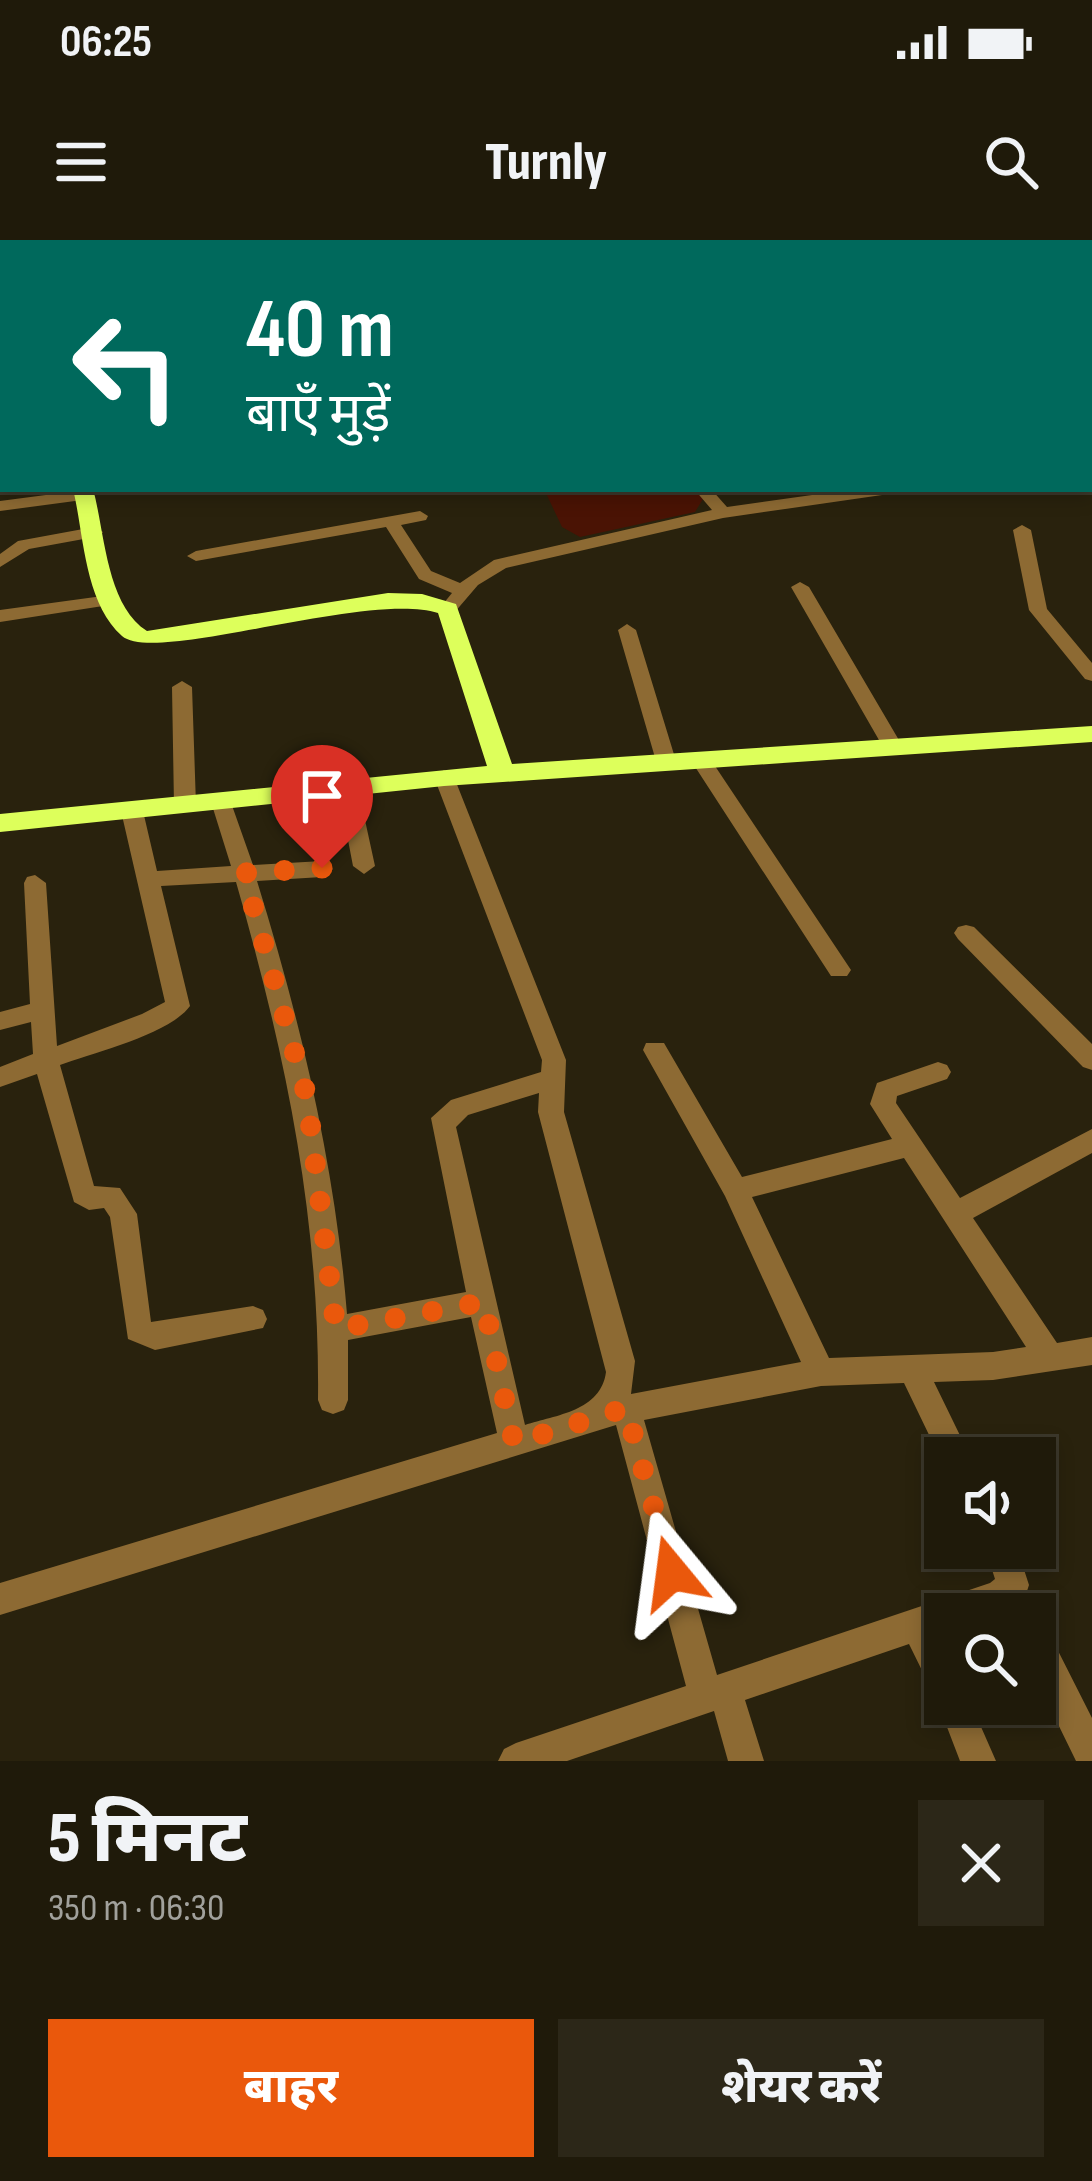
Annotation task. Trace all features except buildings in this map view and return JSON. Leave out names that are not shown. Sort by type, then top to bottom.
[{"type":"main road","points":[[84,492],[110,600],[132,634],[143,639],[383,600],[456,600],[502,773]]},
{"type":"main road","points":[[0,823],[502,773],[1092,734]]},
{"type":"street","points":[[0,506],[84,492]]},
{"type":"street","points":[[705,492],[723,513]]},
{"type":"street","points":[[390,521],[425,575],[456,600],[500,564],[723,513],[868,492]]},
{"type":"street","points":[[196,556],[420,516]]},
{"type":"street","points":[[1022,530],[1038,610],[1092,675]]},
{"type":"street","points":[[0,562],[24,545],[94,532]]},
{"type":"street","points":[[800,587],[893,747]]},
{"type":"street","points":[[0,616],[110,600]]},
{"type":"street","points":[[627,630],[666,761]]},
{"type":"street","points":[[182,687],[184,806]]},
{"type":"street","points":[[700,759],[838,970]]},
{"type":"street","points":[[444,778],[548,1043],[554,1078],[551,1112],[620,1361],[622,1380],[615,1411],[715,1693],[746,1761]]},
{"type":"street","points":[[348,788],[364,866]]},
{"type":"street","points":[[222,802],[307,1097],[336,1329],[333,1400]]},
{"type":"street","points":[[0,1077],[151,1021],[178,1006],[132,811]]},
{"type":"street","points":[[149,879],[322,868]]},
{"type":"street","points":[[35,883],[46,1060],[82,1193],[111,1196],[123,1214],[138,1330],[155,1336],[253,1319]]},
{"type":"street","points":[[966,933],[1092,1060]]},
{"type":"street","points":[[0,1021],[43,1010]]},
{"type":"street","points":[[655,1050],[735,1190],[821,1372]]},
{"type":"street","points":[[938,1072],[881,1096],[1050,1358]]},
{"type":"street","points":[[514,1443],[445,1118],[460,1107],[554,1078]]},
{"type":"street","points":[[954,1215],[1092,1140]]},
{"type":"street","points":[[735,1190],[909,1146]]},
{"type":"street","points":[[336,1329],[484,1302]]},
{"type":"street","points":[[0,1599],[615,1411],[821,1372],[993,1366],[1092,1351]]},
{"type":"street","points":[[912,1368],[946,1437]]},
{"type":"street","points":[[516,1761],[924,1622]]},
{"type":"street","points":[[1056,1683],[1092,1755]]},
{"type":"street","points":[[962,1725],[978,1761]]},
{"type":"shaded area","points":[[545,492],[697,492],[703,499],[695,512],[580,537],[562,527]]},
{"type":"route","points":[[322,868],[244,873],[307,1097],[336,1329],[484,1302],[514,1443],[626,1408],[672,1573]]}]
